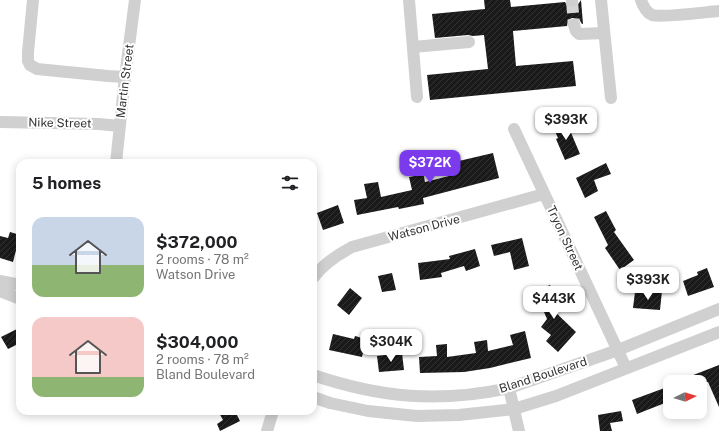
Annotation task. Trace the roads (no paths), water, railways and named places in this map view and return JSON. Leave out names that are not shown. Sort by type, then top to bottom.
[{"type":"street","points":[[32,0],[28,61],[33,68],[125,77]]},
{"type":"street","name":"Martin Street","points":[[116,159],[135,0]]},
{"type":"street","points":[[410,0],[417,97]]},
{"type":"street","points":[[601,0],[611,98]]},
{"type":"street","points":[[643,4],[649,13],[659,16],[719,11]]},
{"type":"street","points":[[574,25],[579,34],[604,33]]},
{"type":"street","points":[[413,47],[469,42]]},
{"type":"street","name":"Nike Street","points":[[0,122],[99,124],[120,126]]},
{"type":"street","name":"Tryon Street","points":[[514,128],[626,368]]},
{"type":"street","name":"Watson Drive","points":[[317,274],[336,256],[352,247],[544,194]]},
{"type":"street","points":[[0,281],[16,284]]},
{"type":"street","points":[[0,291],[16,297]]},
{"type":"street","name":"Bland Boulevard","points":[[317,376],[358,389],[401,396],[460,396],[509,388],[618,350],[719,310]]},
{"type":"street","name":"Bland Boulevard","points":[[317,398],[330,403],[368,411],[417,416],[459,415],[514,409],[556,396],[719,332]]},
{"type":"street","points":[[509,388],[518,431]]},
{"type":"street","points":[[267,431],[272,415]]},
{"type":"tunnel","points":[[572,1],[574,25]]}]
